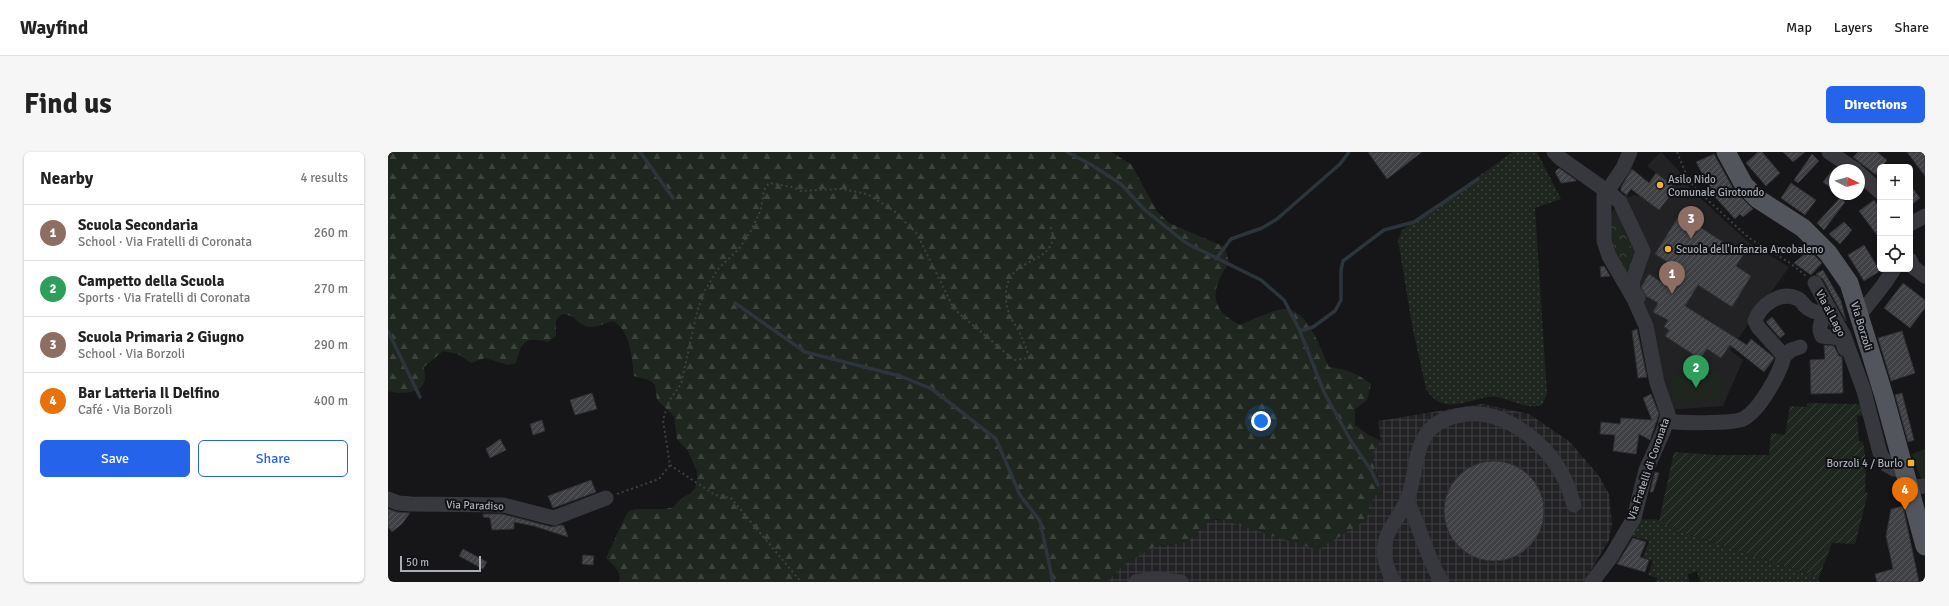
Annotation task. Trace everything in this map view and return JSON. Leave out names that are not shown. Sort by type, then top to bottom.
[{"type":"main road","name":"Via Borzoli","points":[[1726,152],[1744,185],[1758,199],[1803,228],[1828,253],[1849,283],[1904,470],[1917,487],[1925,546]]},
{"type":"street","points":[[1554,152],[1621,203],[1643,251],[1633,280],[1632,289],[1652,318],[1654,335]]},
{"type":"street","name":"Via Fratelli di Coronata","points":[[1592,582],[1611,557],[1634,518],[1646,470],[1666,421],[1667,410],[1657,383],[1646,326],[1634,299],[1608,256],[1604,241],[1604,196],[1623,168],[1630,152]]},
{"type":"street","points":[[1829,152],[1847,164]]},
{"type":"street","points":[[1865,178],[1877,189]]},
{"type":"street","points":[[1913,222],[1925,216]]},
{"type":"street","points":[[1913,267],[1925,276]]},
{"type":"street","points":[[1859,316],[1880,290],[1892,272]]},
{"type":"street","name":"Via al Lago","points":[[1815,283],[1828,314],[1844,336],[1864,391],[1880,453],[1887,466],[1904,470]]},
{"type":"street","points":[[1784,356],[1758,327],[1755,321],[1758,313],[1768,302],[1787,296],[1798,298],[1808,308],[1828,314],[1820,323],[1820,332],[1822,336],[1841,338],[1846,356]]},
{"type":"street","points":[[1666,421],[1684,423],[1742,420],[1759,404],[1773,382],[1784,356],[1791,350],[1800,347]]},
{"type":"street","points":[[1394,582],[1388,568],[1384,546],[1388,534],[1407,501],[1416,462],[1427,433],[1442,421],[1453,416],[1479,414],[1503,419],[1526,433],[1543,450],[1560,471],[1574,505]]},
{"type":"street","name":"Via Paradiso","points":[[388,499],[398,503],[411,504],[503,505],[554,518],[606,498]]},
{"type":"street","points":[[1407,501],[1429,557],[1442,582]]},
{"type":"street","points":[[1136,582],[1154,579],[1172,579],[1181,582]]},
{"type":"path","name":"Via al Lago","points":[[1677,152],[1688,179],[1698,191],[1749,238],[1790,262],[1815,283]]},
{"type":"path","points":[[606,498],[659,479],[670,465],[663,420],[669,402],[681,384],[697,312],[705,290],[719,268],[739,250],[752,229],[761,209],[764,190],[768,183],[792,187],[800,191],[842,189],[867,194],[894,211],[917,234],[954,309],[1014,360],[1029,358],[1022,338],[1007,308],[1007,292],[1010,278],[1020,266],[1039,258],[1048,247],[1053,238],[1051,226]]},
{"type":"path","points":[[670,465],[715,495],[731,498],[801,582]]},
{"type":"shaded area","points":[[1661,152],[1680,172],[1687,185],[1748,242],[1789,267],[1730,350],[1743,360],[1723,406],[1667,410],[1611,214],[1625,194],[1629,197],[1633,195],[1639,196],[1656,173],[1647,166]]},
{"type":"shaded area","points":[[1482,404],[1529,414],[1570,442],[1599,476],[1609,494],[1612,524],[1609,540],[1584,582],[1106,582],[1123,565],[1153,547],[1187,542],[1211,520],[1368,515],[1374,495],[1383,493],[1371,454],[1381,441],[1378,421]]},
{"type":"green space","points":[[388,152],[1111,152],[1131,164],[1157,211],[1169,223],[1225,247],[1229,263],[1218,282],[1216,298],[1218,305],[1230,319],[1240,325],[1284,309],[1292,311],[1300,315],[1307,322],[1318,341],[1329,367],[1351,372],[1371,384],[1367,400],[1355,409],[1355,425],[1367,434],[1381,441],[1371,454],[1383,493],[1374,495],[1368,515],[1363,522],[1318,550],[1219,519],[1211,520],[1187,542],[1153,547],[1123,565],[1106,582],[619,582],[620,578],[618,571],[606,558],[628,512],[635,509],[666,509],[673,507],[683,497],[690,494],[695,488],[697,472],[688,451],[677,439],[674,416],[657,400],[655,385],[649,380],[634,376],[630,346],[624,331],[619,326],[613,321],[591,327],[583,325],[570,316],[562,314],[556,320],[556,336],[548,342],[529,340],[525,342],[522,345],[516,363],[508,365],[485,358],[471,363],[458,354],[443,351],[424,367],[425,381],[417,390],[408,393],[388,391]]},
{"type":"green space","points":[[1513,152],[1537,152],[1561,199],[1535,208],[1547,394],[1542,405],[1536,406],[1525,405],[1497,397],[1455,404],[1442,403],[1433,398],[1426,389],[1412,325],[1398,240],[1402,230]]},
{"type":"green space","points":[[1611,214],[1630,242],[1635,255],[1626,281],[1609,256]]},
{"type":"green space","points":[[1720,373],[1721,400],[1672,402],[1671,375]]},
{"type":"green space","points":[[1807,403],[1859,404],[1864,415],[1857,416],[1859,441],[1863,442],[1866,461],[1865,492],[1868,493],[1855,544],[1832,543],[1819,577],[1684,533],[1659,521],[1674,452],[1715,455],[1769,455],[1771,433],[1785,435],[1790,406],[1807,407]]},
{"type":"green space","points":[[1925,449],[1925,481],[1921,479],[1912,454]]},
{"type":"green space","points":[[1656,519],[1684,533],[1819,577],[1818,581],[1821,582],[1700,582],[1697,571],[1688,574],[1689,582],[1656,582],[1657,578],[1648,575],[1653,561],[1643,557],[1649,541],[1628,535],[1637,520]]},
{"type":"building","points":[[1368,152],[1422,152],[1387,179]]},
{"type":"building","points":[[1758,152],[1762,152],[1780,173],[1766,186],[1746,163]]},
{"type":"building","points":[[1783,152],[1805,152],[1793,162]]},
{"type":"building","points":[[1858,152],[1877,152],[1887,160],[1884,164],[1877,164],[1876,175],[1865,166],[1865,164],[1862,164],[1853,157]]},
{"type":"building","points":[[1907,152],[1925,152],[1925,176]]},
{"type":"building","points":[[1714,154],[1734,190],[1753,209],[1743,217],[1740,214],[1735,219],[1715,197],[1696,162]]},
{"type":"building","points":[[1812,154],[1819,161],[1798,183],[1794,180]]},
{"type":"building","points":[[1559,168],[1576,181],[1561,183],[1555,172]]},
{"type":"building","points":[[1632,169],[1649,183],[1656,173],[1676,188],[1659,210],[1631,189],[1627,195],[1621,191],[1621,187]]},
{"type":"building","points":[[1829,174],[1829,186],[1823,182]]},
{"type":"building","points":[[1791,183],[1816,200],[1805,215],[1781,198]]},
{"type":"building","points":[[1913,189],[1920,198],[1913,204]]},
{"type":"building","points":[[1838,200],[1842,200],[1845,202],[1824,230],[1817,223]]},
{"type":"building","points":[[1874,200],[1877,204],[1877,235],[1859,211]]},
{"type":"building","points":[[1680,214],[1743,255],[1736,266],[1751,276],[1732,307],[1698,285],[1685,306],[1747,345],[1751,339],[1771,355],[1774,358],[1764,372],[1730,345],[1721,358],[1707,349],[1700,359],[1665,336],[1669,330],[1664,327],[1668,320],[1653,312],[1658,303],[1646,296],[1641,287],[1649,274],[1667,286],[1678,269],[1655,254]]},
{"type":"building","points":[[1844,222],[1852,230],[1840,244],[1829,234]]},
{"type":"building","points":[[1864,245],[1877,266],[1877,272],[1878,272],[1864,281],[1848,255]]},
{"type":"building","points":[[1809,250],[1822,263],[1811,275],[1794,263]]},
{"type":"building","points":[[1604,266],[1610,276],[1601,277],[1600,267]]},
{"type":"building","points":[[1823,270],[1841,301],[1846,321],[1823,279],[1816,274]]},
{"type":"building","points":[[1903,283],[1925,300],[1925,308],[1910,328],[1884,308]]},
{"type":"building","points":[[1772,317],[1785,334],[1780,338],[1766,322]]},
{"type":"building","points":[[1637,329],[1647,377],[1638,378],[1632,331]]},
{"type":"building","points":[[1902,331],[1915,373],[1891,381],[1878,338]]},
{"type":"building","points":[[1824,345],[1834,346],[1839,356],[1842,357],[1843,393],[1811,394],[1810,360],[1825,359]]},
{"type":"building","points":[[592,393],[597,409],[575,415],[570,400]]},
{"type":"building","points":[[1902,393],[1914,440],[1908,442],[1895,395]]},
{"type":"building","points":[[1651,394],[1659,414],[1650,440],[1639,434],[1636,454],[1613,451],[1615,435],[1600,434],[1601,422],[1620,424],[1621,418],[1652,420],[1643,398]]},
{"type":"building","points":[[542,420],[545,431],[533,435],[530,424]]},
{"type":"building","points":[[500,439],[506,450],[490,458],[486,449]]},
{"type":"building","points":[[1494,461],[1513,464],[1530,475],[1541,492],[1544,511],[1541,530],[1530,547],[1513,558],[1494,561],[1475,558],[1458,547],[1447,530],[1444,511],[1447,492],[1458,475],[1475,464]]},
{"type":"building","points":[[1655,472],[1659,473],[1653,492],[1650,492]]},
{"type":"building","points":[[591,480],[596,492],[553,508],[548,496]]},
{"type":"building","points":[[1903,506],[1919,582],[1877,582],[1875,574],[1893,569],[1886,536],[1891,509]]},
{"type":"building","points":[[388,509],[397,512],[410,513],[402,524],[392,532],[388,527]]},
{"type":"building","points":[[483,514],[502,514],[552,527],[561,525],[564,526],[568,537],[534,526],[514,522],[514,529],[492,530],[490,518],[483,517]]},
{"type":"building","points":[[1633,538],[1646,542],[1640,557],[1649,560],[1645,572],[1617,564]]},
{"type":"building","points":[[463,549],[487,562],[483,569],[459,556]]},
{"type":"building","points":[[583,555],[594,556],[593,565],[582,564]]},
{"type":"waterway","points":[[640,152],[673,198]]},
{"type":"waterway","points":[[1067,152],[1090,164],[1121,184],[1145,210],[1186,243],[1261,280],[1284,300],[1299,329],[1324,392],[1351,441],[1371,470],[1378,485]]},
{"type":"waterway","points":[[1216,259],[1231,239],[1262,228],[1277,219],[1340,164],[1349,152]]},
{"type":"waterway","points":[[1300,331],[1313,327],[1335,311],[1341,300],[1341,270],[1343,261],[1384,230],[1414,222],[1478,179]]},
{"type":"waterway","points":[[735,303],[805,352],[900,376],[932,389],[996,439],[1020,495],[1040,521],[1053,582]]},
{"type":"waterway","points":[[388,331],[420,397]]},
{"type":"place","name":"Asilo Nido Comunale Girotondo","points":[[1660,185]]},
{"type":"place","name":"Scuola Primaria 2 Giugno","points":[[1691,239]]},
{"type":"place","name":"Scuola dell'Infanzia Arcobaleno","points":[[1668,249]]},
{"type":"place","name":"Scuola Secondaria","points":[[1672,294]]},
{"type":"place","name":"Campetto della Scuola","points":[[1696,388]]},
{"type":"place","name":"Borzoli 4 / Burlo","points":[[1911,463]]},
{"type":"place","name":"Bar Latteria Il Delfino","points":[[1905,510]]}]
